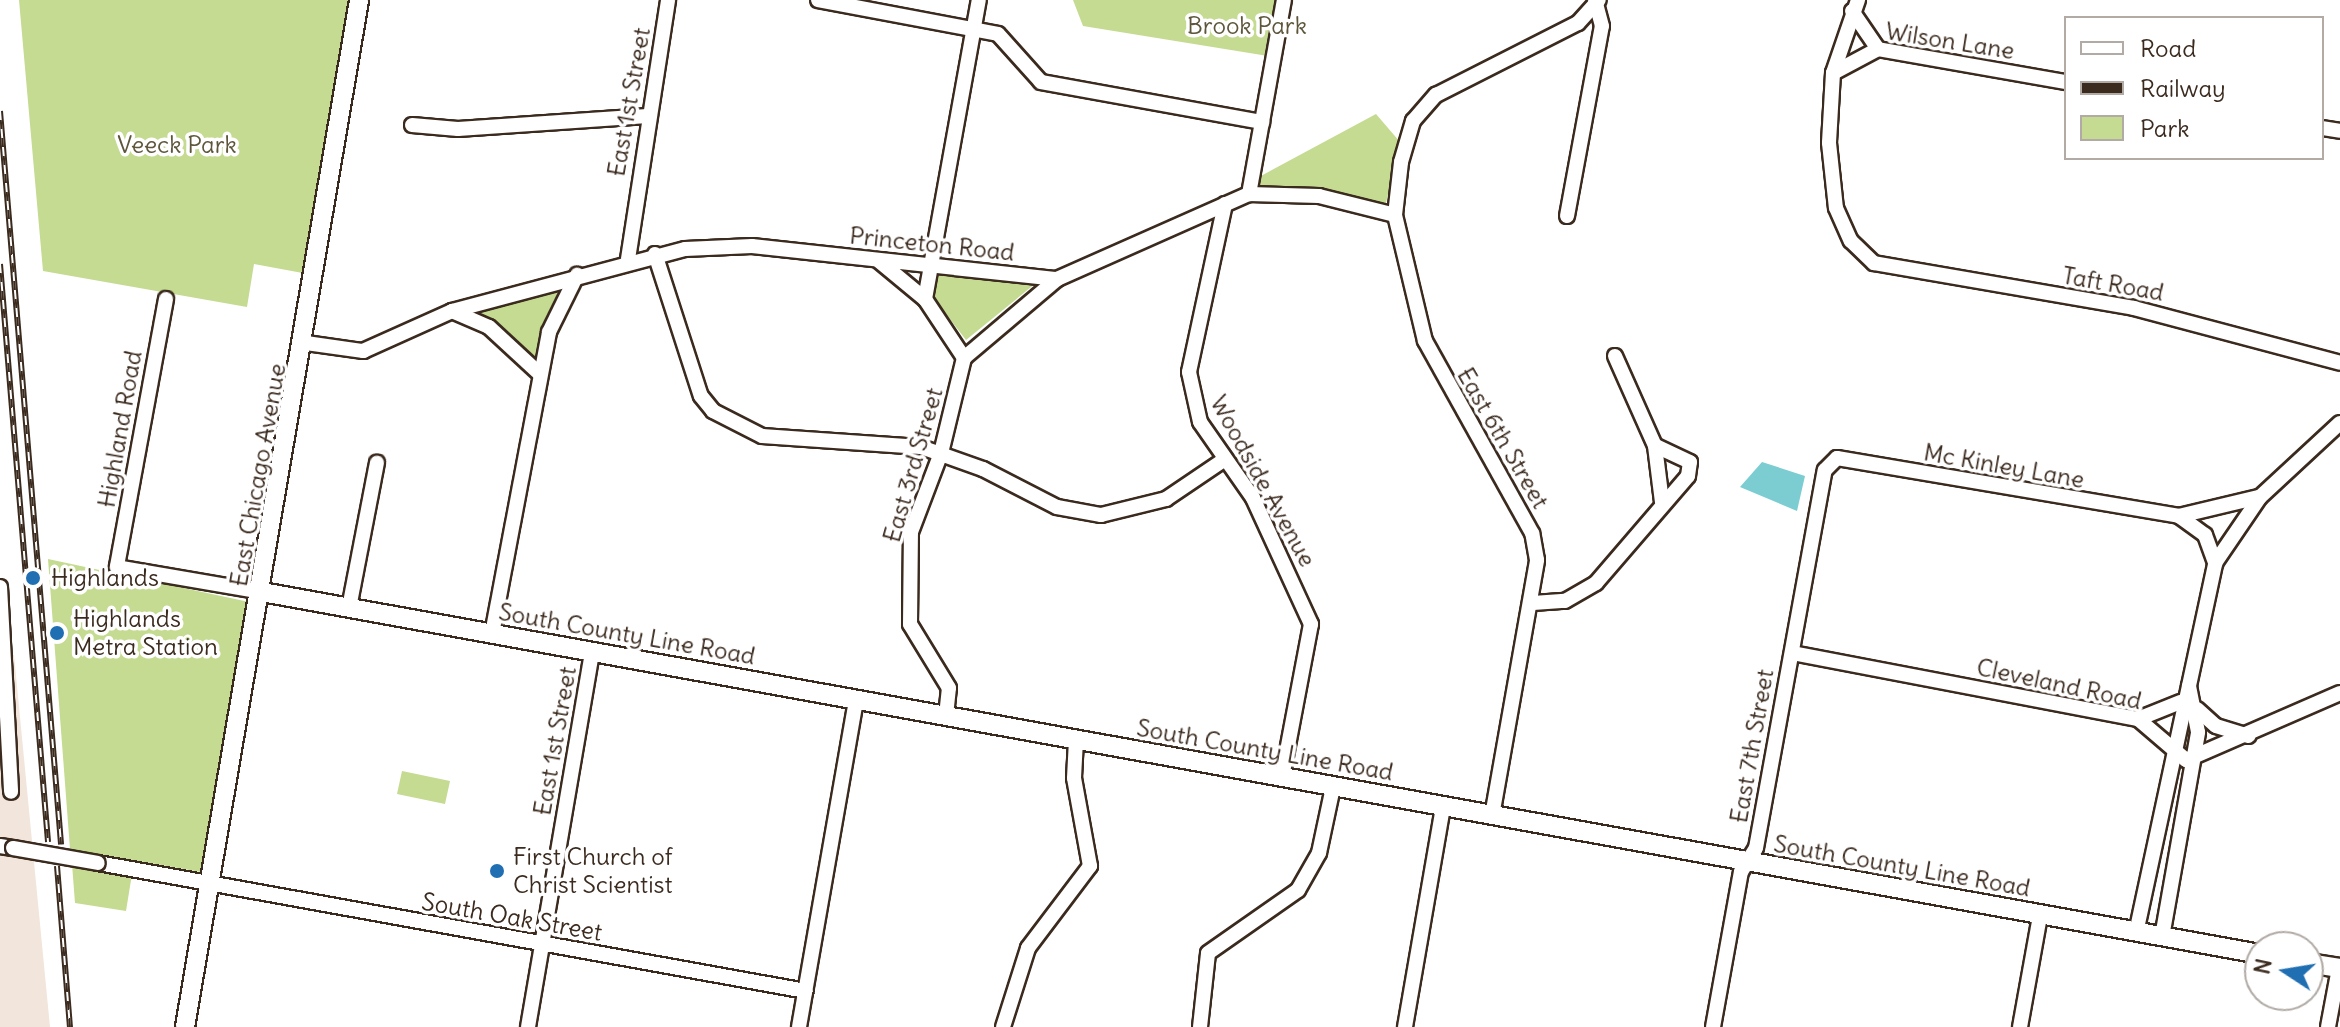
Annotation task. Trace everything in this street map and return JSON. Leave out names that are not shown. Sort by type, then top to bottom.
[{"type":"main road","name":"East Chicago Avenue","points":[[353,73],[359,0]]},
{"type":"main road","name":"East Chicago Avenue","points":[[185,1027],[353,73],[372,0]]},
{"type":"main road","name":"South County Line Road","points":[[262,592],[2244,951]]},
{"type":"street","name":"East 1st Street","points":[[628,259],[668,0]]},
{"type":"street","points":[[818,0],[1008,38],[1041,82],[1262,122]]},
{"type":"street","points":[[925,299],[979,0]]},
{"type":"street","points":[[1249,194],[1284,0]]},
{"type":"street","points":[[1567,216],[1602,26],[1596,2]]},
{"type":"street","name":"East 6th Street","points":[[1492,816],[1533,603],[1532,533],[1440,377],[1395,215],[1405,139],[1436,95],[1578,23],[1596,2]]},
{"type":"street","points":[[1855,6],[1878,49]]},
{"type":"street","points":[[1833,73],[1855,6]]},
{"type":"street","name":"Wilson Lane","points":[[1833,73],[1878,49],[2064,82]]},
{"type":"street","name":"Taft Road","points":[[1833,73],[1829,143],[1836,208],[1851,241],[1874,263],[2134,308],[2340,363]]},
{"type":"street","points":[[412,125],[458,129],[648,116]]},
{"type":"street","name":"Princeton Road","points":[[306,343],[363,351],[452,311],[628,259],[655,254],[752,246],[1057,279],[1249,194],[1319,196],[1395,215]]},
{"type":"street","name":"Woodside Avenue","points":[[1225,204],[1189,372],[1200,422],[1271,531],[1311,624],[1282,778]]},
{"type":"street","points":[[655,254],[685,353],[713,411],[786,441],[896,444],[941,453],[1057,507],[1101,515],[1166,499],[1225,459]]},
{"type":"street","points":[[879,261],[925,299],[964,358],[1057,279]]},
{"type":"street","points":[[492,634],[549,332],[577,275]]},
{"type":"street","name":"Highland Road","points":[[166,299],[117,567],[262,592]]},
{"type":"street","points":[[452,311],[489,327],[540,374]]},
{"type":"street","points":[[1615,356],[1655,446],[1662,502]]},
{"type":"street","name":"East 3rd Street","points":[[946,716],[949,688],[910,624],[906,594],[911,532],[941,453],[964,358]]},
{"type":"street","points":[[2136,933],[2180,702],[2189,686],[2215,563],[2260,497],[2340,423]]},
{"type":"street","points":[[1533,603],[1565,601],[1596,583],[1662,502],[1688,476],[1690,462],[1655,446]]},
{"type":"street","name":"Mc Kinley Lane","points":[[1825,470],[1837,458],[2179,516],[2260,497]]},
{"type":"street","points":[[349,608],[377,463]]},
{"type":"street","name":"East 7th Street","points":[[1713,1027],[1792,653],[1825,470]]},
{"type":"street","points":[[2179,516],[2205,535],[2215,563]]},
{"type":"street","points":[[0,587],[11,792]]},
{"type":"street","name":"East 1st Street","points":[[528,1027],[592,652]]},
{"type":"street","name":"Cleveland Road","points":[[1792,653],[2138,719],[2171,752],[2193,759]]},
{"type":"street","points":[[2162,937],[2193,759],[2197,709],[2189,686]]},
{"type":"street","points":[[2193,759],[2340,693]]},
{"type":"street","points":[[799,1027],[856,700]]},
{"type":"street","points":[[2138,719],[2180,702]]},
{"type":"street","points":[[2197,709],[2216,726],[2248,736]]},
{"type":"street","points":[[1003,1027],[1006,1007],[1028,948],[1090,866],[1074,778],[1076,740]]},
{"type":"street","points":[[1200,1027],[1208,953],[1298,890],[1319,853],[1333,787]]},
{"type":"street","points":[[1405,1027],[1443,807]]},
{"type":"street","name":"South Oak Street","points":[[6,847],[806,991]]},
{"type":"street","points":[[2020,1027],[2040,916]]},
{"type":"street","points":[[2328,1027],[2340,968]]},
{"type":"street","points":[[1006,1007],[1012,1027]]},
{"type":"shaded area","points":[[0,652],[14,655],[50,1027],[0,1027]]},
{"type":"green space","name":"Veeck Park","points":[[19,0],[352,0],[308,274],[254,264],[247,307],[43,271]]},
{"type":"green space","name":"Brook Park","points":[[1073,0],[1278,0],[1268,56],[1083,26]]},
{"type":"green space","points":[[1376,114],[1400,142],[1386,203],[1259,187],[1259,177]]},
{"type":"green space","points":[[939,274],[1036,283],[966,340],[932,296]]},
{"type":"green space","points":[[559,289],[535,360],[478,311]]},
{"type":"green space","points":[[48,559],[249,602],[201,872],[70,849]]},
{"type":"green space","points":[[402,771],[450,781],[445,804],[397,794]]},
{"type":"green space","points":[[72,864],[132,874],[126,911],[75,903]]},
{"type":"water","points":[[1762,462],[1805,476],[1797,511],[1740,487]]},
{"type":"railway","points":[[0,111],[61,844]]},
{"type":"railway","points":[[0,264],[48,842]]},
{"type":"railway","points":[[57,866],[70,1027]]},
{"type":"place","name":"Highlands","points":[[33,578]]},
{"type":"place","name":"Highlands Metra Station","points":[[57,633]]},
{"type":"place","name":"First Church of Christ Scientist","points":[[497,871]]}]
